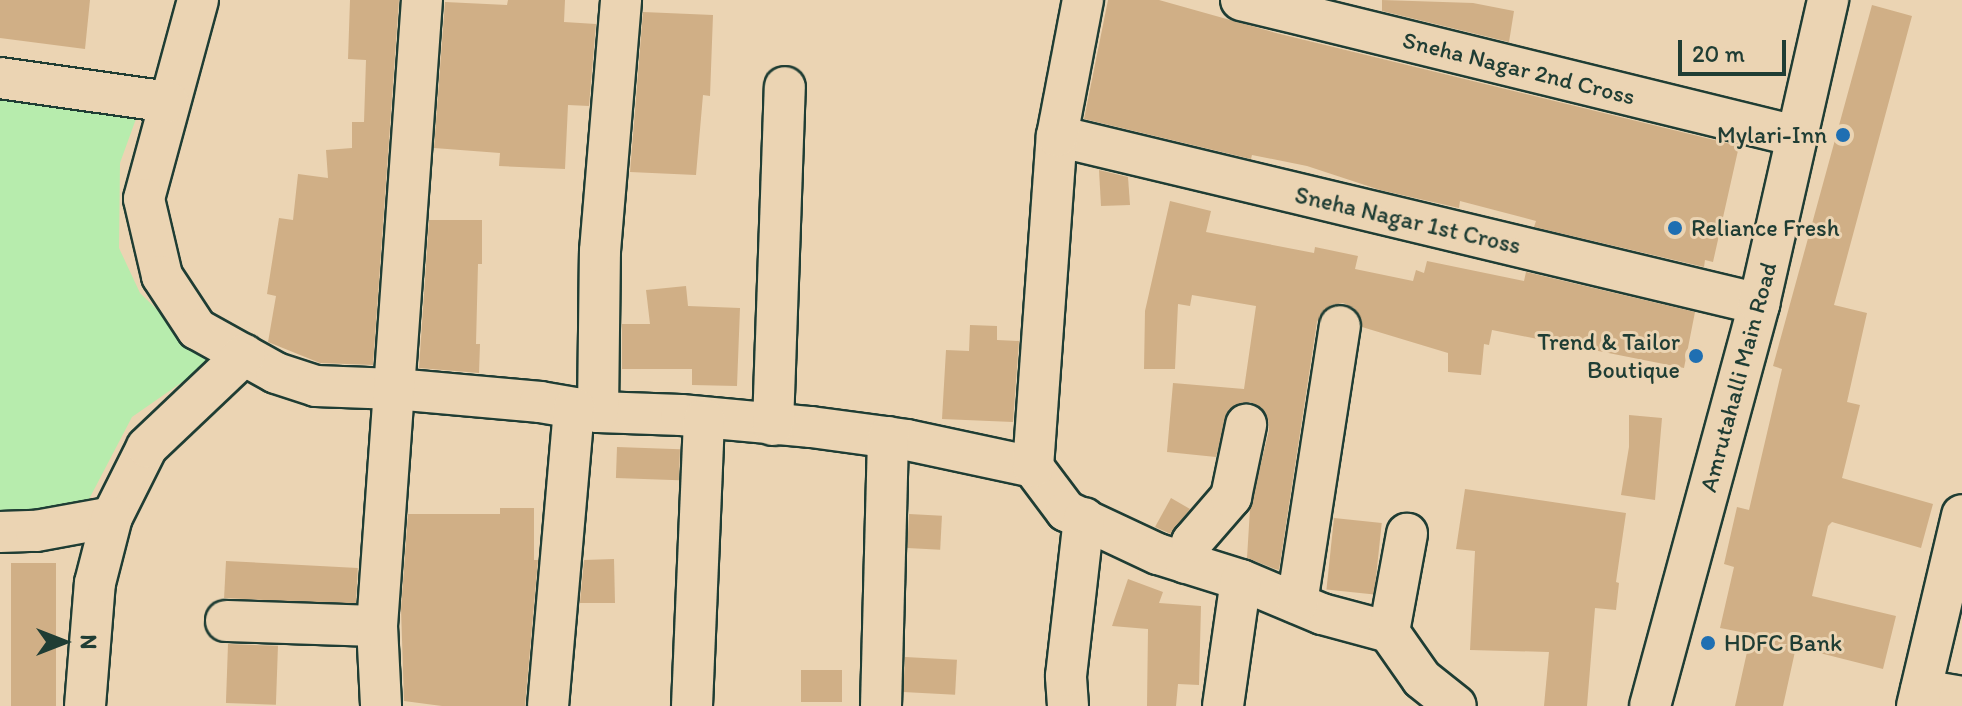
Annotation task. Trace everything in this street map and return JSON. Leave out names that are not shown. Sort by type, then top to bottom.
[{"type":"street","points":[[198,0],[181,72],[168,102],[144,199],[162,276],[197,329],[276,373],[316,386],[395,389],[888,437],[1033,467]]},
{"type":"street","points":[[381,706],[377,626],[422,0]]},
{"type":"street","points":[[548,706],[586,410],[621,0]]},
{"type":"street","points":[[1083,0],[1057,136],[1033,467],[1066,511],[1158,554],[1241,580],[1322,614],[1389,632]]},
{"type":"street","name":"Sneha Nagar 2nd Cross","points":[[1241,0],[1796,136]]},
{"type":"street","name":"Amrutahalli Main Road","points":[[1650,706],[1759,304],[1828,0]]},
{"type":"street","points":[[0,78],[168,102]]},
{"type":"street","points":[[773,425],[785,87]]},
{"type":"street","name":"Sneha Nagar 1st Cross","points":[[1057,136],[1759,304]]},
{"type":"street","points":[[1297,603],[1340,326]]},
{"type":"street","points":[[85,706],[95,583],[112,517],[147,447],[244,355]]},
{"type":"street","points":[[692,706],[704,419]]},
{"type":"street","points":[[1186,563],[1192,542],[1231,497],[1246,425]]},
{"type":"street","points":[[881,706],[888,437]]},
{"type":"street","points":[[1962,515],[1919,698],[1962,697]]},
{"type":"street","points":[[0,532],[36,531],[112,517]]},
{"type":"street","points":[[1068,706],[1066,676],[1084,518]]},
{"type":"street","points":[[1407,534],[1389,632],[1419,693],[1456,706]]},
{"type":"street","points":[[1223,706],[1241,580]]},
{"type":"street","points":[[226,621],[377,626]]},
{"type":"green space","points":[[0,95],[137,116],[120,163],[119,248],[140,293],[211,362],[132,417],[86,505],[0,516]]},
{"type":"building","points":[[0,0],[90,0],[85,49],[0,38]]},
{"type":"building","points":[[350,0],[399,0],[373,365],[320,363],[268,342],[276,296],[267,294],[279,218],[293,220],[298,174],[328,178],[326,150],[352,148],[352,122],[364,122],[366,60],[348,59]]},
{"type":"building","points":[[508,0],[565,0],[564,22],[596,24],[589,106],[568,105],[565,169],[499,166],[500,153],[434,148],[445,2],[507,5]]},
{"type":"building","points":[[1108,0],[1159,0],[1276,33],[1739,146],[1713,262],[1705,260],[1704,267],[1534,227],[1536,221],[1460,201],[1459,208],[1380,190],[1307,166],[1252,155],[1251,159],[1084,119]]},
{"type":"building","points":[[1382,0],[1473,3],[1514,11],[1509,42],[1382,11]]},
{"type":"building","points":[[1872,5],[1912,16],[1834,305],[1867,313],[1847,402],[1860,405],[1842,478],[1933,504],[1921,548],[1832,522],[1828,526],[1812,596],[1896,616],[1883,669],[1796,647],[1783,706],[1735,706],[1751,634],[1720,628],[1734,567],[1724,564],[1737,507],[1749,510],[1782,369],[1773,366]]},
{"type":"building","points":[[643,12],[713,15],[710,96],[703,95],[696,175],[630,172]]},
{"type":"building","points":[[1099,170],[1128,177],[1130,205],[1101,206]]},
{"type":"building","points":[[1170,201],[1211,211],[1206,232],[1314,253],[1315,247],[1358,256],[1355,269],[1413,281],[1416,270],[1424,273],[1427,261],[1524,281],[1526,272],[1695,312],[1684,368],[1492,330],[1489,345],[1484,344],[1481,375],[1448,372],[1448,353],[1362,327],[1354,308],[1343,303],[1331,305],[1322,312],[1317,322],[1279,570],[1275,569],[1247,558],[1250,509],[1269,430],[1262,408],[1250,402],[1229,409],[1216,457],[1167,452],[1173,383],[1244,389],[1256,306],[1192,295],[1190,306],[1178,304],[1175,369],[1144,369],[1145,311]]},
{"type":"building","points":[[429,220],[482,220],[476,344],[480,344],[479,373],[419,368]]},
{"type":"building","points":[[686,286],[688,306],[740,308],[737,386],[692,385],[692,369],[622,369],[622,324],[650,324],[646,290]]},
{"type":"building","points":[[970,325],[997,326],[997,340],[1019,341],[1013,422],[942,419],[946,350],[969,351]]},
{"type":"building","points":[[1629,415],[1662,418],[1655,500],[1621,495],[1629,447]]},
{"type":"building","points":[[617,447],[680,449],[679,480],[616,478]]},
{"type":"building","points":[[1465,489],[1626,513],[1616,582],[1619,583],[1616,610],[1595,608],[1587,706],[1544,706],[1549,652],[1470,650],[1475,551],[1456,549]]},
{"type":"building","points":[[1171,498],[1190,509],[1171,534],[1155,527]]},
{"type":"building","points":[[500,508],[534,508],[534,560],[538,560],[525,706],[442,706],[404,701],[401,609],[408,514],[500,514]]},
{"type":"building","points":[[909,514],[942,516],[940,550],[907,548]]},
{"type":"building","points":[[1334,518],[1382,523],[1374,595],[1326,590]]},
{"type":"building","points":[[614,559],[615,603],[580,603],[584,560]]},
{"type":"building","points":[[226,561],[358,568],[356,605],[224,598]]},
{"type":"building","points":[[11,563],[56,563],[56,706],[11,706]]},
{"type":"building","points":[[1128,579],[1163,592],[1159,603],[1201,606],[1199,685],[1178,684],[1176,706],[1147,706],[1148,629],[1112,626]]},
{"type":"building","points":[[228,644],[278,646],[276,705],[226,703]]},
{"type":"building","points":[[905,657],[957,660],[955,695],[903,692]]},
{"type":"building","points":[[801,670],[842,670],[842,702],[801,702]]},
{"type":"place","name":"Mylari-Inn","points":[[1843,135]]},
{"type":"place","name":"Reliance Fresh","points":[[1675,228]]},
{"type":"place","name":"Trend & Tailor Boutique","points":[[1696,356]]},
{"type":"place","name":"HDFC Bank","points":[[1708,643]]}]
